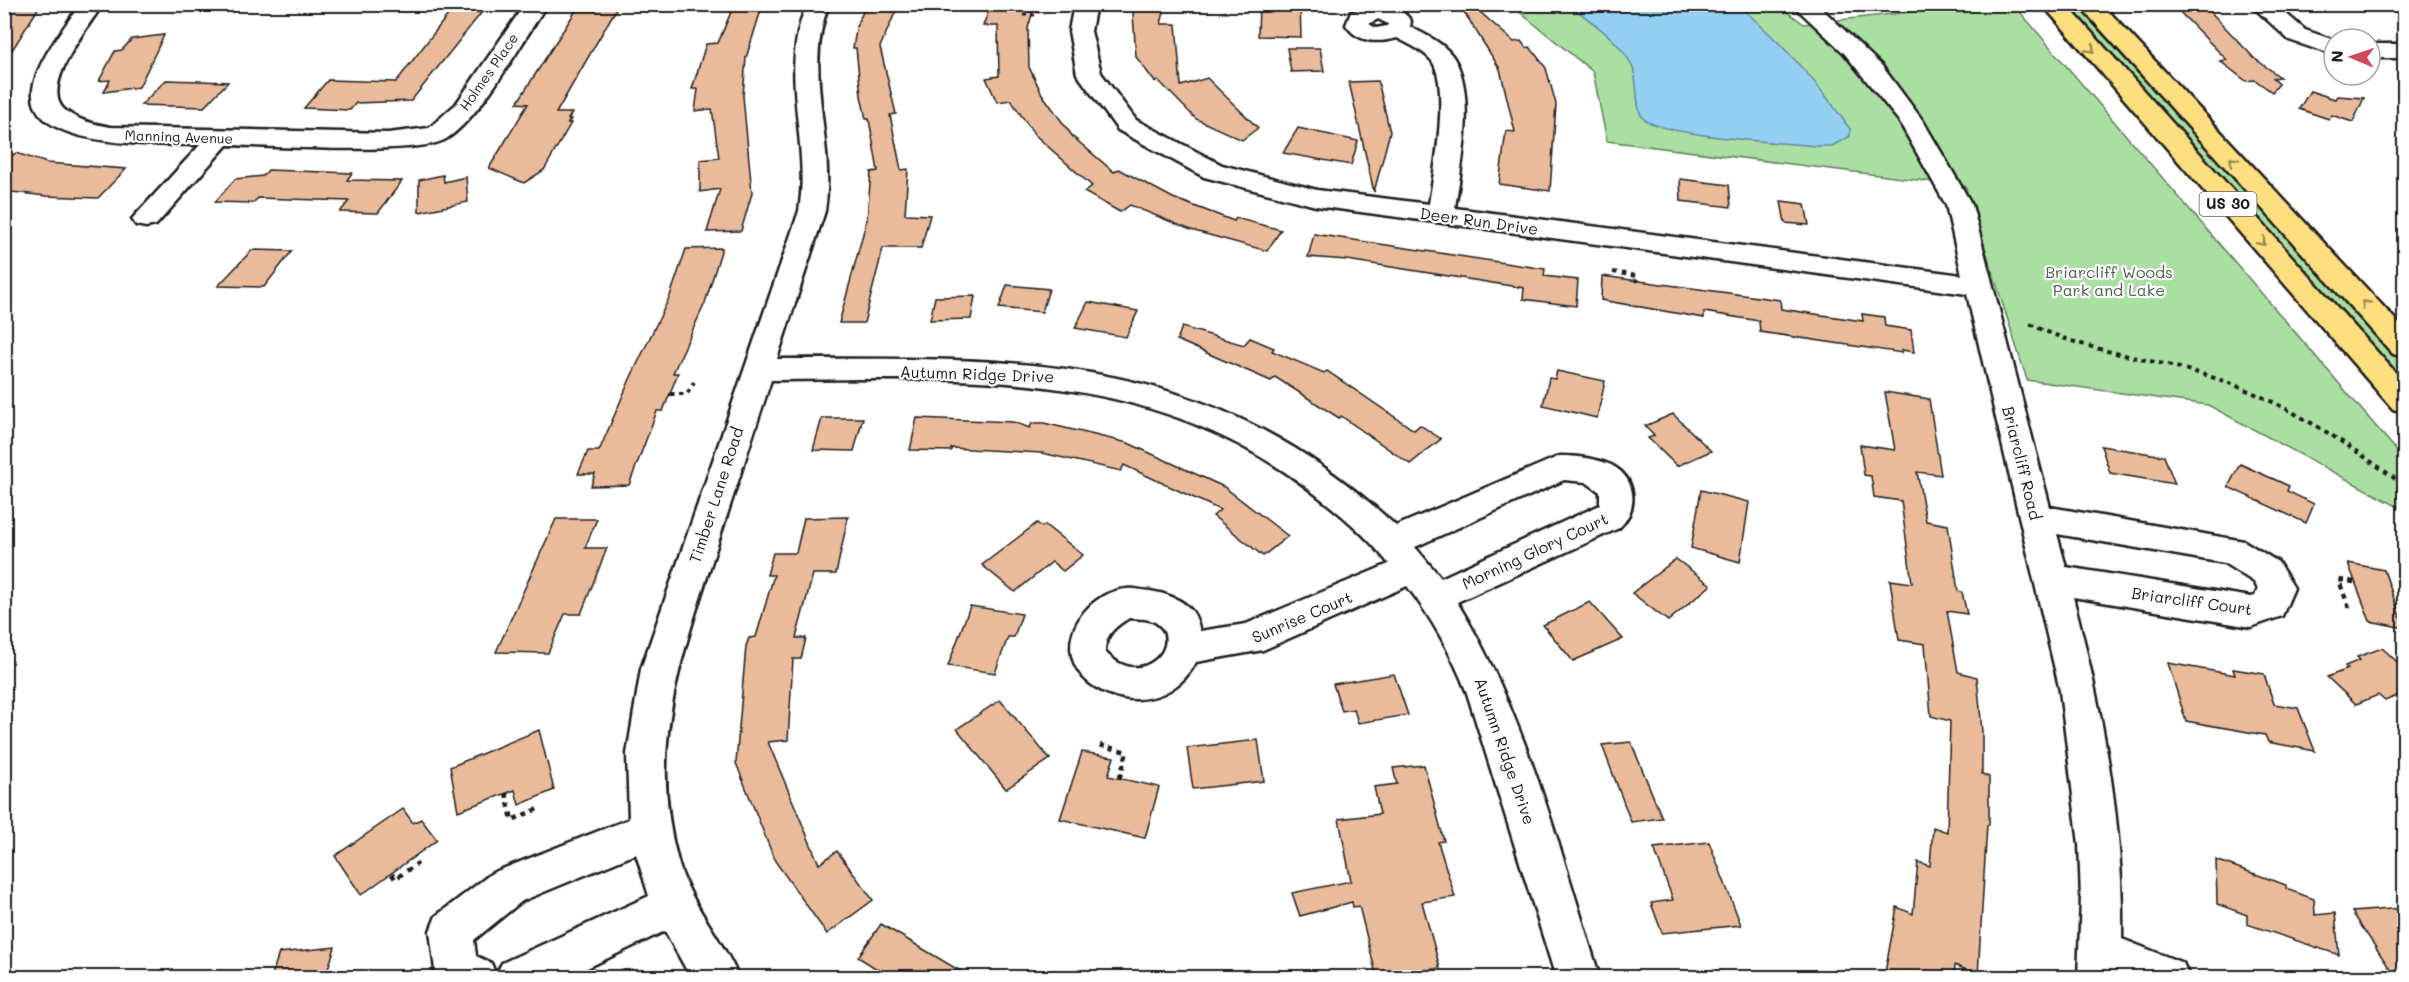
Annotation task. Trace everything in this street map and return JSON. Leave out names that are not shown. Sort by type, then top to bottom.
[{"type":"main road","name":"US 30","points":[[2053,4],[2404,401]]},
{"type":"main road","name":"US 30","points":[[2089,4],[2404,347]]},
{"type":"street","name":"Manning Avenue","points":[[92,4],[58,55],[45,84],[45,103],[50,113],[72,126],[99,133],[219,139],[388,141],[436,135]]},
{"type":"street","name":"Holmes Place","points":[[436,135],[465,109],[536,4]]},
{"type":"street","name":"Timber Lane Road","points":[[717,978],[673,906],[658,868],[648,830],[646,747],[659,669],[812,211],[816,174],[806,80],[805,45],[818,4]]},
{"type":"street","name":"Deer Run Drive","points":[[1085,4],[1080,31],[1089,74],[1127,125],[1213,171],[1316,198],[1935,279],[1978,287]]},
{"type":"street","name":"Briarcliff Road","points":[[1803,4],[1860,57],[1899,100],[1933,153],[1959,205],[2071,655],[2086,728],[2099,844],[2101,965]]},
{"type":"street","points":[[2261,4],[2285,27],[2322,47]]},
{"type":"street","points":[[1398,30],[1420,40],[1443,61],[1454,93],[1440,216]]},
{"type":"street","points":[[2382,51],[2404,51]]},
{"type":"street","points":[[146,219],[219,139]]},
{"type":"street","name":"Autumn Ridge Drive","points":[[757,370],[1020,373],[1078,379],[1136,391],[1210,417],[1276,449],[1341,495],[1403,555],[1436,596],[1465,646],[1494,712],[1578,978]]},
{"type":"street","name":"Morning Glory Court","points":[[1403,555],[1560,468],[1590,470],[1603,476],[1613,485],[1618,505],[1615,513],[1607,519],[1436,596]]},
{"type":"street","name":"Briarcliff Court","points":[[2036,517],[2232,551],[2266,572],[2276,588],[2276,595],[2269,606],[2251,612],[2052,579]]},
{"type":"street","name":"Sunrise Court","points":[[1185,648],[1250,639],[1403,555]]},
{"type":"street","points":[[476,978],[457,975],[451,931],[507,887],[648,830]]},
{"type":"street","points":[[517,978],[673,906]]},
{"type":"street","points":[[2101,965],[2168,978]]},
{"type":"path","points":[[1023,15],[1037,15],[1039,9]]},
{"type":"path","points":[[1613,272],[1636,276],[1636,282]]},
{"type":"path","points":[[2030,324],[2050,336],[2083,348],[2170,365],[2238,387],[2313,424],[2404,484]]},
{"type":"path","points":[[670,393],[687,394],[694,382]]},
{"type":"path","points":[[2349,608],[2339,579],[2355,582]]},
{"type":"path","points":[[1100,745],[1127,752],[1118,783]]},
{"type":"path","points":[[506,794],[512,820],[540,808]]},
{"type":"path","points":[[392,874],[395,879],[418,863]]},
{"type":"green space","name":"Briarcliff Woods Park and Lake","points":[[1511,5],[1778,5],[1804,24],[1972,5],[2014,5],[2404,459],[2404,510],[2208,405],[2027,380],[1965,186],[1607,141],[1593,72]]},
{"type":"green space","points":[[2065,5],[2076,5],[2404,365],[2404,381]]},
{"type":"water","points":[[1570,5],[1738,5],[1784,48],[1812,79],[1850,129],[1850,136],[1832,146],[1816,146],[1699,134],[1656,125],[1644,119],[1641,114],[1634,72],[1627,57],[1605,32]]},
{"type":"building","points":[[4,4],[41,4],[4,63]]},
{"type":"building","points":[[580,4],[619,4],[556,113],[572,113],[568,119],[571,119],[568,123],[571,123],[544,170],[524,183],[489,168],[528,104],[517,103]]},
{"type":"building","points":[[867,4],[899,4],[880,47],[896,114],[890,115],[901,170],[908,169],[905,214],[930,215],[921,248],[883,248],[864,323],[839,323],[867,219],[871,172],[878,171],[869,119],[866,119],[861,96],[856,48],[853,48],[857,24]]},
{"type":"building","points":[[991,4],[1035,4],[1028,28],[1029,67],[1042,94],[1073,137],[1114,172],[1119,169],[1173,198],[1234,221],[1236,218],[1281,230],[1267,251],[1191,230],[1130,205],[1120,212],[1084,192],[1092,186],[1034,134],[1011,100],[997,102],[986,78],[999,76],[998,26],[983,26]]},
{"type":"building","points":[[1136,4],[1166,4],[1161,24],[1176,24],[1181,86],[1207,78],[1258,128],[1242,140],[1196,119],[1159,81],[1155,82],[1136,57],[1133,14]]},
{"type":"building","points":[[1259,4],[1300,4],[1301,37],[1258,36]]},
{"type":"building","points":[[1459,4],[1471,4],[1514,42],[1521,41],[1526,48],[1530,47],[1546,68],[1556,104],[1550,191],[1499,184],[1506,131],[1515,132],[1500,69]]},
{"type":"building","points":[[2172,4],[2203,4],[2254,58],[2280,77],[2273,78],[2279,84],[2272,92],[2255,80],[2246,81],[2220,61],[2227,60]]},
{"type":"building","points":[[762,7],[746,58],[743,96],[752,193],[741,231],[707,232],[720,189],[700,192],[700,160],[719,158],[712,109],[695,111],[698,89],[692,89],[706,44],[718,43],[731,12],[735,8]]},
{"type":"building","points":[[451,11],[482,12],[411,101],[356,103],[350,110],[304,108],[328,80],[396,82]]},
{"type":"building","points":[[164,35],[139,87],[104,92],[110,80],[99,81],[115,51],[122,50],[132,39]]},
{"type":"building","points":[[1287,48],[1320,48],[1324,71],[1291,72]]},
{"type":"building","points":[[166,80],[228,82],[204,107],[141,105]]},
{"type":"building","points":[[1378,81],[1390,132],[1374,192],[1349,82]]},
{"type":"building","points":[[2310,91],[2335,99],[2337,96],[2364,98],[2353,122],[2331,115],[2329,119],[2299,109]]},
{"type":"building","points":[[1298,128],[1358,141],[1351,165],[1283,153]]},
{"type":"building","points":[[16,153],[47,163],[126,169],[98,198],[46,196],[4,191],[4,160]]},
{"type":"building","points":[[268,170],[352,173],[347,180],[402,181],[378,213],[340,212],[349,201],[258,198],[253,203],[215,202],[235,179],[263,176]]},
{"type":"building","points":[[443,175],[444,182],[466,177],[468,202],[419,212],[419,180]]},
{"type":"building","points":[[1680,179],[1729,185],[1731,207],[1681,201]]},
{"type":"building","points":[[1781,201],[1805,204],[1809,225],[1785,223]]},
{"type":"building","points":[[1314,234],[1545,269],[1544,276],[1578,280],[1576,306],[1523,299],[1524,288],[1347,260],[1308,257]]},
{"type":"building","points":[[722,248],[705,303],[673,373],[678,373],[663,411],[657,411],[629,485],[591,486],[595,474],[578,474],[588,451],[599,451],[630,379],[670,296],[686,249]]},
{"type":"building","points":[[252,250],[292,251],[264,287],[218,286]]},
{"type":"building","points":[[1602,276],[1780,300],[1781,309],[1863,321],[1862,314],[1884,317],[1885,326],[1911,330],[1914,352],[1902,350],[1902,353],[1760,332],[1759,321],[1704,312],[1704,318],[1601,300]]},
{"type":"building","points":[[1007,285],[1049,289],[1042,312],[999,308]]},
{"type":"building","points":[[975,296],[971,319],[930,320],[935,297]]},
{"type":"building","points":[[1088,302],[1138,311],[1126,337],[1075,328]]},
{"type":"building","points":[[1182,327],[1244,345],[1250,338],[1274,348],[1272,351],[1324,373],[1327,371],[1414,430],[1420,425],[1441,439],[1410,464],[1341,416],[1339,418],[1275,377],[1271,381],[1177,340]]},
{"type":"building","points":[[1557,371],[1605,381],[1597,418],[1543,405],[1549,378],[1555,379]]},
{"type":"building","points":[[1885,392],[1929,399],[1941,475],[1917,472],[1926,521],[1948,525],[1958,591],[1962,592],[1967,614],[1947,611],[1958,672],[1977,677],[1982,731],[1982,774],[1989,777],[1989,825],[1987,825],[1978,975],[1955,965],[1954,978],[1884,978],[1897,907],[1913,914],[1918,862],[1930,866],[1933,827],[1947,832],[1950,721],[1931,716],[1925,644],[1899,640],[1890,580],[1912,583],[1901,501],[1874,497],[1871,476],[1864,475],[1860,445],[1895,450]]},
{"type":"building","points":[[1673,414],[1711,451],[1677,466],[1648,438],[1654,436],[1645,426]]},
{"type":"building","points":[[822,418],[863,418],[854,451],[813,450]]},
{"type":"building","points":[[917,418],[1013,422],[1030,428],[1032,423],[1044,423],[1128,443],[1224,487],[1288,536],[1263,556],[1213,516],[1220,510],[1124,465],[1121,471],[1042,453],[951,448],[951,451],[910,450]]},
{"type":"building","points":[[2101,446],[2164,456],[2175,484],[2110,473]]},
{"type":"building","points":[[2240,464],[2289,486],[2287,491],[2314,504],[2306,523],[2228,487]]},
{"type":"building","points":[[1701,490],[1749,502],[1740,562],[1691,548]]},
{"type":"building","points":[[848,517],[836,574],[813,574],[796,638],[806,638],[801,659],[793,659],[788,740],[768,742],[819,864],[837,851],[873,900],[827,934],[775,861],[736,763],[746,646],[749,638],[756,637],[774,575],[767,575],[773,553],[796,553],[804,518]]},
{"type":"building","points":[[556,519],[597,519],[585,548],[607,548],[581,614],[565,614],[548,653],[496,652]]},
{"type":"building","points":[[1037,523],[1042,527],[1045,525],[1083,555],[1063,571],[1052,562],[1015,592],[982,565]]},
{"type":"building","points":[[1676,559],[1711,585],[1668,621],[1632,593]]},
{"type":"building","points":[[2348,563],[2384,570],[2404,628],[2370,621]]},
{"type":"building","points":[[1590,602],[1623,639],[1573,661],[1543,625]]},
{"type":"building","points":[[970,606],[1022,614],[1014,637],[1008,637],[995,673],[948,666]]},
{"type":"building","points":[[2382,648],[2404,668],[2404,693],[2385,701],[2378,695],[2356,704],[2327,677],[2348,669],[2345,666],[2360,660],[2357,657]]},
{"type":"building","points":[[2168,663],[2235,675],[2233,669],[2264,674],[2274,704],[2298,708],[2315,751],[2268,742],[2265,735],[2186,721]]},
{"type":"building","points":[[1394,674],[1408,715],[1358,723],[1354,709],[1342,711],[1333,684]]},
{"type":"building","points":[[1000,700],[1050,759],[1006,789],[957,729]]},
{"type":"building","points":[[539,730],[554,790],[519,805],[515,790],[458,811],[450,767]]},
{"type":"building","points":[[1258,740],[1264,781],[1193,789],[1187,748]]},
{"type":"building","points":[[1631,742],[1662,818],[1631,822],[1602,745]]},
{"type":"building","points":[[1082,752],[1114,757],[1108,776],[1159,787],[1145,838],[1060,819]]},
{"type":"building","points":[[1424,765],[1444,841],[1438,842],[1455,897],[1422,902],[1440,968],[1377,978],[1359,906],[1353,907],[1352,902],[1300,916],[1292,893],[1351,881],[1339,819],[1380,814],[1374,787],[1397,784],[1393,768]]},
{"type":"building","points":[[403,809],[413,823],[421,819],[437,840],[361,895],[335,856]]},
{"type":"building","points":[[1709,842],[1741,925],[1662,933],[1651,903],[1673,900],[1654,848]]},
{"type":"building","points":[[2216,860],[2286,885],[2286,889],[2314,899],[2315,915],[2335,913],[2339,955],[2247,924],[2247,915],[2217,904]]},
{"type":"building","points":[[2404,908],[2404,978],[2396,978],[2352,912]]},
{"type":"building","points":[[881,924],[972,978],[891,978],[858,957]]},
{"type":"building","points":[[335,947],[325,978],[271,978],[279,953]]}]
